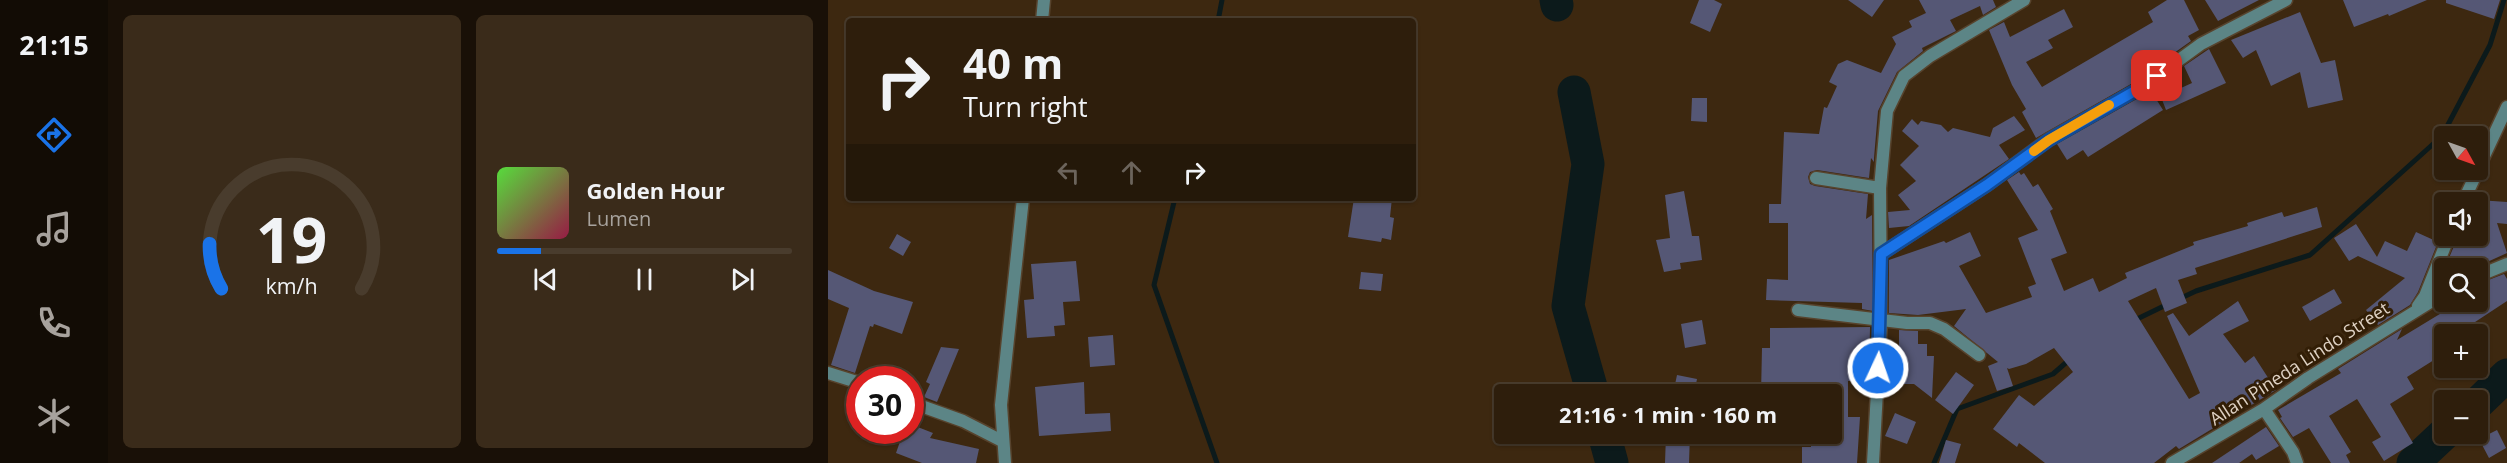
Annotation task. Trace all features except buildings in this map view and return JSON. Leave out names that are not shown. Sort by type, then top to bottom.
[{"type":"street","points":[[1042,18],[1044,0]]},
{"type":"street","points":[[1873,463],[1881,320],[1880,188],[1887,111],[1904,76],[1930,56],[2024,0]]},
{"type":"street","points":[[1881,254],[1987,185],[2049,140],[2142,87],[2201,44],[2286,0]]},
{"type":"street","points":[[2488,148],[2507,107]]},
{"type":"street","points":[[1816,178],[1880,188]]},
{"type":"street","points":[[1005,463],[1001,405],[1023,201]]},
{"type":"street","points":[[2415,309],[2425,296],[2445,246]]},
{"type":"street","points":[[2488,272],[2507,264]]},
{"type":"street","name":"Allan Pineda Lindo Street","points":[[2172,463],[2264,409],[2308,378],[2434,299]]},
{"type":"street","points":[[1798,310],[1881,320],[1930,323],[1944,329],[1979,355]]},
{"type":"street","points":[[828,373],[846,379]]},
{"type":"street","points":[[924,407],[963,421],[1002,441]]},
{"type":"street","points":[[2264,409],[2293,452],[2297,463]]},
{"type":"waterway","points":[[1219,18],[1222,0]]},
{"type":"waterway","points":[[1556,0],[1557,5]]},
{"type":"waterway","points":[[2179,299],[2196,291],[2310,255],[2442,136],[2490,45],[2504,0]]},
{"type":"waterway","points":[[1574,92],[1588,164],[1568,306],[1590,384]]},
{"type":"waterway","points":[[1174,201],[1154,285],[1217,463]]},
{"type":"waterway","points":[[2133,321],[2168,304]]},
{"type":"waterway","points":[[1934,463],[1957,409],[2053,374],[2069,360]]},
{"type":"waterway","points":[[2488,393],[2507,375]]},
{"type":"waterway","points":[[2413,463],[2434,443]]},
{"type":"waterway","points":[[1607,444],[1612,463]]},
{"type":"slow traffic","points":[[2034,151],[2109,105]]},
{"type":"route","points":[[1878,368],[1881,254],[1987,185],[2049,140],[2142,87],[2157,76]]}]
